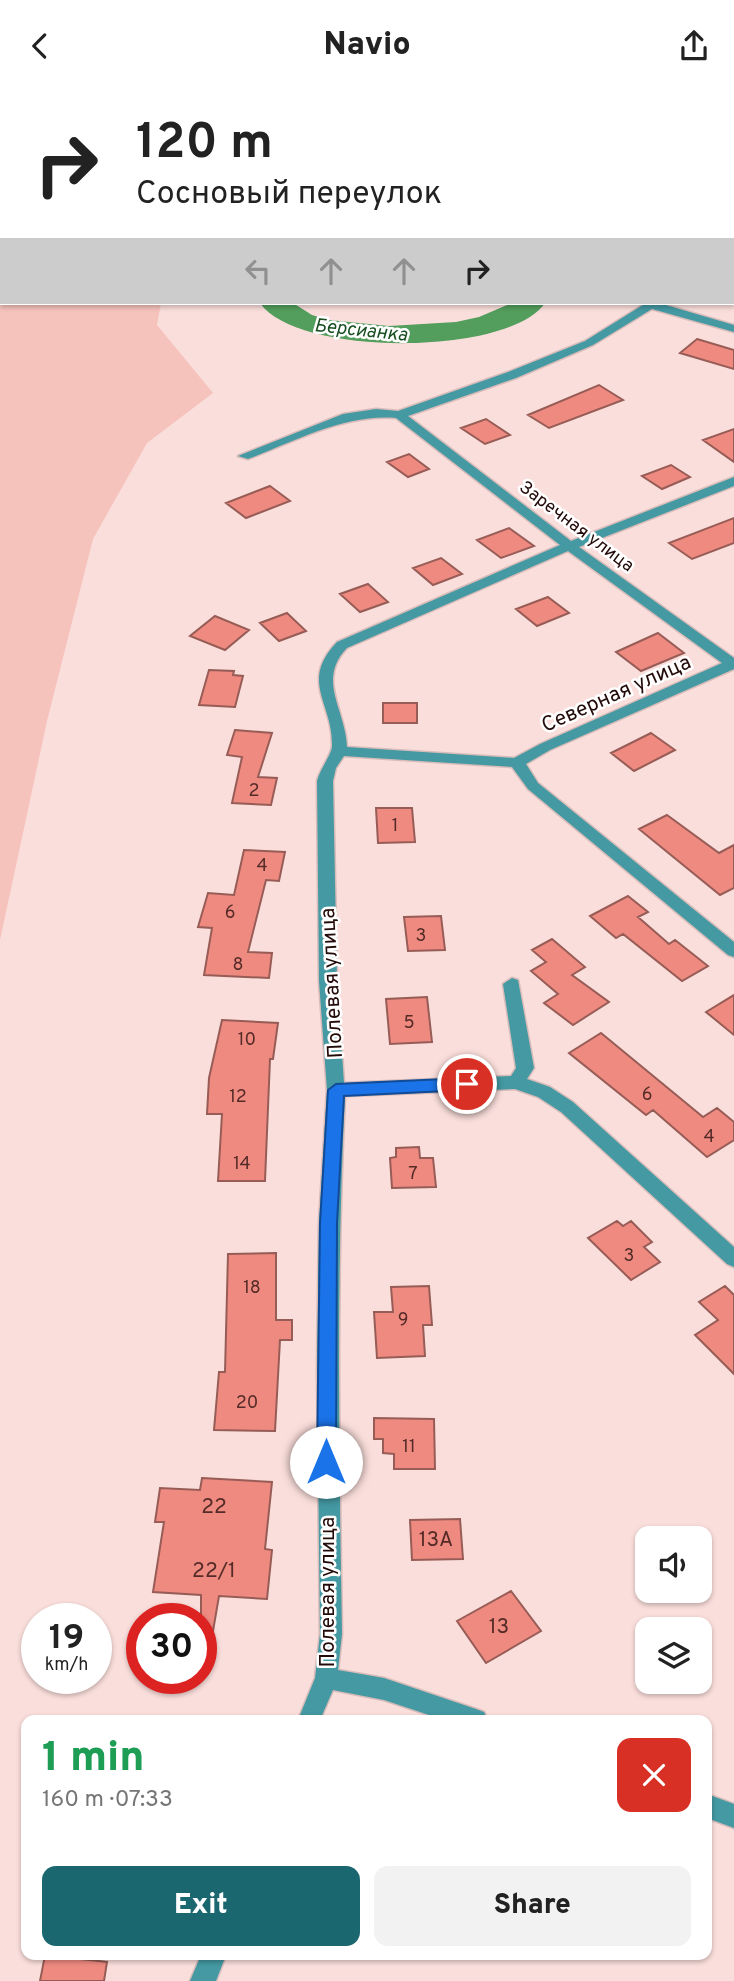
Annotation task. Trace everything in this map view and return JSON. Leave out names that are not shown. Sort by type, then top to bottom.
[{"type":"street","points":[[244,456],[347,417],[376,413],[399,415],[512,375],[589,343],[650,305]]},
{"type":"street","points":[[655,305],[734,329]]},
{"type":"street","name":"Заречная улица","points":[[399,415],[569,546],[734,664]]},
{"type":"street","points":[[734,481],[569,546],[342,645],[330,655],[325,673],[326,690],[341,735],[340,751],[517,763],[533,786],[734,951]]},
{"type":"street","name":"Северная улица","points":[[517,763],[545,747],[734,664]]},
{"type":"street","name":"Полевая улица","points":[[311,1715],[326,1678],[331,1634],[326,1485],[329,1223],[336,1090],[328,981],[326,781],[328,767],[340,751]]},
{"type":"street","points":[[512,983],[525,1068],[516,1082]]},
{"type":"street","points":[[336,1090],[516,1082],[544,1091],[567,1107],[734,1259]]},
{"type":"street","points":[[326,1678],[384,1689],[461,1715]]},
{"type":"street","points":[[712,1808],[734,1816]]},
{"type":"street","points":[[203,1981],[212,1960]]},
{"type":"shaded area","points":[[0,305],[161,305],[157,325],[213,393],[147,443],[93,539],[47,721],[0,940]]},
{"type":"building","points":[[697,339],[734,350],[734,369],[680,353]]},
{"type":"building","points":[[599,385],[623,400],[549,428],[528,415]]},
{"type":"building","points":[[486,419],[510,435],[485,444],[461,428]]},
{"type":"building","points":[[734,429],[734,462],[703,440]]},
{"type":"building","points":[[409,454],[429,469],[408,477],[387,462]]},
{"type":"building","points":[[671,465],[690,477],[662,489],[642,476]]},
{"type":"building","points":[[270,486],[290,501],[246,518],[226,503]]},
{"type":"building","points":[[734,518],[734,543],[692,559],[669,543]]},
{"type":"building","points":[[509,528],[534,546],[501,558],[477,540]]},
{"type":"building","points":[[441,558],[462,574],[433,585],[413,568]]},
{"type":"building","points":[[368,584],[388,602],[360,612],[340,594]]},
{"type":"building","points":[[548,597],[569,613],[537,626],[516,609]]},
{"type":"building","points":[[287,613],[306,631],[279,641],[260,623]]},
{"type":"building","points":[[215,616],[249,630],[225,650],[190,636]]},
{"type":"building","points":[[658,633],[684,653],[641,671],[616,652]]},
{"type":"building","points":[[209,670],[234,671],[233,675],[243,676],[235,707],[199,705]]},
{"type":"building","points":[[383,703],[417,703],[417,723],[383,723]]},
{"type":"building","points":[[235,730],[272,733],[258,777],[277,778],[271,805],[232,803],[242,757],[227,755]]},
{"type":"building","points":[[651,733],[675,750],[634,771],[611,753]]},
{"type":"building","points":[[376,808],[412,808],[415,842],[378,843]]},
{"type":"building","points":[[667,815],[719,853],[734,845],[734,888],[720,895],[639,829]]},
{"type":"building","points":[[244,850],[285,852],[279,881],[266,880],[248,952],[272,953],[269,978],[204,975],[212,928],[198,927],[208,893],[234,895]]},
{"type":"building","points":[[628,896],[648,912],[638,917],[669,944],[675,940],[708,966],[682,981],[623,934],[616,938],[590,916]]},
{"type":"building","points":[[441,916],[445,950],[408,951],[404,917]]},
{"type":"building","points":[[552,939],[585,967],[572,975],[609,1002],[573,1025],[544,1003],[558,994],[531,971],[546,962],[532,950]]},
{"type":"building","points":[[734,995],[734,1035],[706,1012]]},
{"type":"building","points":[[427,997],[432,1042],[390,1044],[386,999]]},
{"type":"building","points":[[222,1020],[278,1023],[273,1059],[270,1059],[265,1181],[218,1181],[222,1114],[207,1114],[209,1078]]},
{"type":"building","points":[[601,1033],[703,1117],[717,1108],[734,1122],[734,1140],[707,1157],[653,1110],[646,1115],[569,1053]]},
{"type":"building","points":[[419,1147],[420,1158],[433,1158],[436,1187],[392,1188],[390,1158],[396,1157],[396,1148]]},
{"type":"building","points":[[617,1221],[623,1226],[631,1221],[652,1242],[644,1247],[660,1262],[631,1280],[588,1238]]},
{"type":"building","points":[[276,1253],[276,1320],[292,1320],[292,1340],[280,1340],[275,1431],[214,1430],[219,1372],[225,1372],[228,1254]]},
{"type":"building","points":[[429,1286],[432,1325],[423,1325],[425,1356],[377,1358],[374,1312],[393,1312],[391,1287]]},
{"type":"building","points":[[725,1286],[734,1295],[734,1374],[695,1335],[718,1320],[699,1302]]},
{"type":"building","points":[[374,1418],[434,1419],[435,1469],[394,1469],[394,1454],[383,1453],[383,1439],[374,1439]]},
{"type":"building","points":[[202,1478],[272,1482],[265,1549],[272,1550],[267,1599],[219,1596],[217,1608],[217,1603],[201,1603],[201,1595],[153,1592],[164,1522],[155,1522],[160,1488],[200,1490]]},
{"type":"building","points":[[460,1519],[463,1559],[412,1560],[410,1520]]},
{"type":"building","points":[[511,1591],[541,1631],[486,1663],[457,1621]]},
{"type":"building","points":[[44,1960],[107,1962],[104,1981],[40,1981]]},
{"type":"waterway","name":"Берсианка","points":[[277,305],[306,323],[329,329],[389,334],[423,334],[486,324],[512,315],[528,305]]},
{"type":"route","points":[[326,1462],[329,1223],[336,1090],[467,1084]]}]
